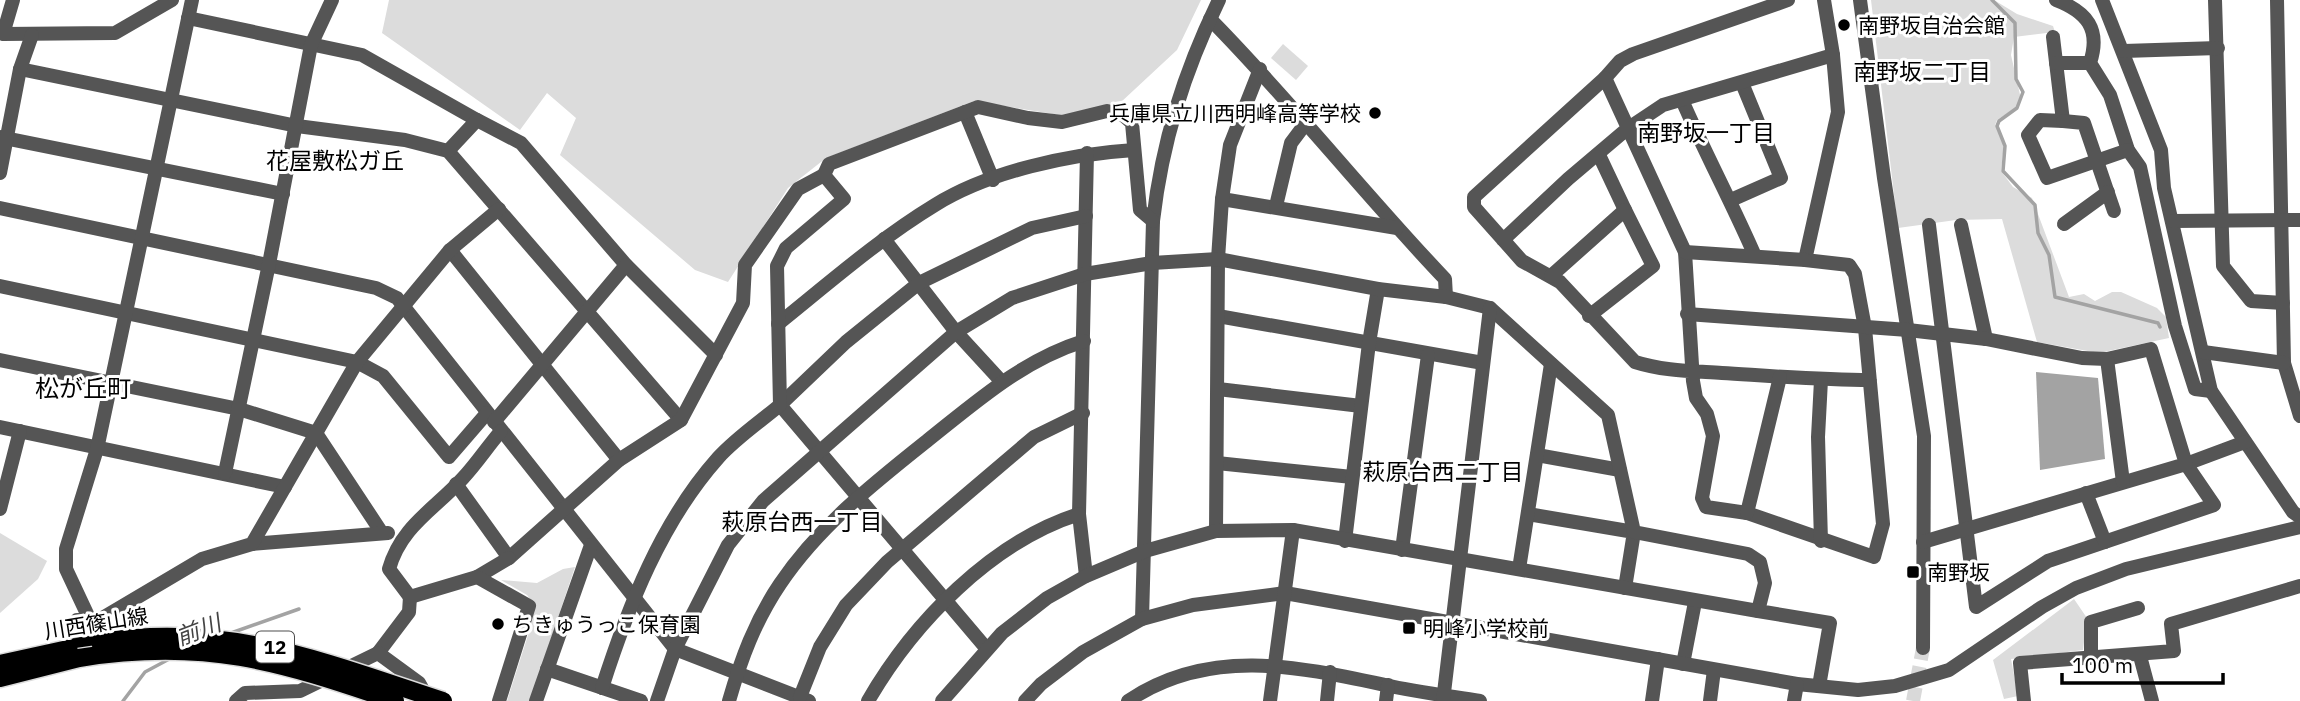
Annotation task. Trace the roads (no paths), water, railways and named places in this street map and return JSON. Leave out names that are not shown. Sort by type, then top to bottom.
[{"type":"main road","name":"川西篠山線","points":[[0,678],[100,642],[172,634],[241,641],[310,657],[443,701]]},
{"type":"main road","name":"川西篠山線","points":[[0,664],[78,652],[172,650],[238,655],[306,670],[395,701]]},
{"type":"street","points":[[13,0],[2,35],[115,33],[145,7],[172,0]]},
{"type":"street","points":[[89,618],[66,569],[66,549],[97,449],[128,313],[191,0]]},
{"type":"street","points":[[225,473],[297,126],[311,45],[332,0]]},
{"type":"street","points":[[1142,619],[1153,222],[1169,127],[1182,82],[1219,0]]},
{"type":"street","points":[[1788,0],[1765,4],[1620,61],[1605,78],[1474,197],[1474,207],[1522,261],[1560,282],[1635,362],[1650,367],[1694,371],[1821,380],[1870,380]]},
{"type":"street","points":[[1805,260],[1839,112],[1824,0]]},
{"type":"street","points":[[1860,0],[1924,436],[1923,648]]},
{"type":"street","points":[[2056,0],[2078,9],[2090,24],[2095,46],[2090,63],[2110,94],[2128,150],[2140,167],[2175,326],[2204,390],[2245,442],[2293,512],[2300,517]]},
{"type":"street","points":[[2102,0],[2161,150],[2164,188],[2203,352],[2204,390]]},
{"type":"street","points":[[2215,0],[2223,266],[2251,301],[2283,303]]},
{"type":"street","points":[[2277,0],[2284,363],[2298,408]]},
{"type":"street","points":[[188,18],[362,55],[521,143],[626,265],[716,355]]},
{"type":"street","points":[[1210,19],[1260,69],[1397,228],[1445,279],[1446,298]]},
{"type":"street","points":[[0,173],[4,138],[20,69],[32,35]]},
{"type":"street","points":[[2053,37],[2063,121]]},
{"type":"street","points":[[2124,51],[2218,48]]},
{"type":"street","points":[[1503,240],[1627,128],[1663,105],[1833,55]]},
{"type":"street","points":[[2056,63],[2090,63]]},
{"type":"street","points":[[20,69],[297,126],[405,139],[448,150],[681,420]]},
{"type":"street","points":[[1216,531],[1218,259],[1222,199],[1230,145],[1260,69]]},
{"type":"street","points":[[1605,78],[1685,252],[1687,314],[1696,398],[1707,414],[1713,436],[1702,498],[1706,507],[1747,513],[1821,541],[1874,557],[1883,524],[1866,328],[1855,274],[1849,265],[1685,252]]},
{"type":"street","points":[[1731,200],[1781,178],[1742,83]]},
{"type":"street","points":[[1682,100],[1713,172],[1731,200],[1755,256]]},
{"type":"street","points":[[410,597],[477,577],[509,558],[619,460],[681,420],[743,303],[745,265],[798,189],[824,175],[829,164],[978,107],[1062,122],[1107,111],[1122,115],[1132,122],[1140,210],[1153,222]]},
{"type":"street","points":[[965,112],[993,180]]},
{"type":"street","points":[[448,150],[477,120]]},
{"type":"street","points":[[2114,211],[2096,161],[2084,122],[2040,120],[2028,135],[2047,178],[2096,161],[2128,150]]},
{"type":"street","points":[[1276,206],[1291,144],[1306,123]]},
{"type":"street","points":[[4,138],[283,194]]},
{"type":"street","points":[[778,324],[884,239],[937,203],[993,180],[1087,153],[1134,150]]},
{"type":"street","points":[[1086,576],[1082,565],[1079,514],[1087,153]]},
{"type":"street","points":[[1589,316],[1653,265],[1599,155]]},
{"type":"street","points":[[824,175],[845,199],[786,248],[777,266],[780,405],[821,450],[986,648]]},
{"type":"street","points":[[2064,224],[2108,192]]},
{"type":"street","points":[[1222,199],[1397,228]]},
{"type":"street","points":[[0,208],[376,288],[404,306],[562,509],[676,649],[804,699],[820,646],[846,605],[902,549],[1034,437],[1083,413]]},
{"type":"street","points":[[252,544],[357,362],[450,250],[499,209]]},
{"type":"street","points":[[1551,276],[1625,209]]},
{"type":"street","points":[[601,688],[622,625],[682,504],[719,456],[780,405],[846,342],[919,283],[1032,228],[1086,216]]},
{"type":"street","points":[[2173,221],[2300,220]]},
{"type":"street","points":[[1687,314],[1908,330],[1945,335],[1986,340],[2107,359],[2151,349],[2186,464],[2214,505],[2048,561],[1976,607],[1969,528],[1945,335],[1929,225]]},
{"type":"street","points":[[1961,225],[1986,340]]},
{"type":"street","points":[[884,239],[956,332],[1001,381]]},
{"type":"street","points":[[450,250],[619,460]]},
{"type":"street","points":[[657,701],[676,649],[728,545],[764,502],[821,450],[956,332],[1012,298],[1084,274],[1152,263],[1218,259],[1490,308],[1608,415],[1634,532],[1625,588]]},
{"type":"street","points":[[236,701],[245,693],[300,691],[378,653],[409,612],[410,597],[389,569],[395,548],[403,536],[456,484],[494,422],[626,265]]},
{"type":"street","points":[[0,286],[357,362],[383,376],[449,457],[494,422]]},
{"type":"street","points":[[1345,541],[1368,343],[1378,289]]},
{"type":"street","points":[[1443,698],[1462,560],[1490,308]]},
{"type":"street","points":[[1218,316],[1483,363]]},
{"type":"street","points":[[729,701],[747,641],[780,583],[830,524],[859,497],[1001,381],[1054,350],[1084,341]]},
{"type":"street","points":[[2203,352],[2284,363]]},
{"type":"street","points":[[1402,550],[1428,355]]},
{"type":"street","points":[[2107,359],[2123,482]]},
{"type":"street","points":[[0,360],[239,409],[316,433],[382,533]]},
{"type":"street","points":[[1519,569],[1551,365]]},
{"type":"street","points":[[1747,513],[1780,377]]},
{"type":"street","points":[[1821,380],[1818,437],[1821,541]]},
{"type":"street","points":[[1217,389],[1362,406]]},
{"type":"street","points":[[0,427],[285,487]]},
{"type":"street","points":[[0,509],[20,431]]},
{"type":"street","points":[[1923,542],[2186,464],[2245,442]]},
{"type":"street","points":[[1537,454],[1620,470]]},
{"type":"street","points":[[1217,463],[1352,477]]},
{"type":"street","points":[[456,484],[509,558]]},
{"type":"street","points":[[2086,493],[2105,542]]},
{"type":"street","points":[[868,701],[901,651],[944,599],[1006,552],[1057,521],[1079,514]]},
{"type":"street","points":[[1528,514],[1748,554],[1760,562],[1765,583],[1758,611]]},
{"type":"street","points":[[1025,701],[1041,684],[1083,652],[1142,619],[1194,605],[1285,593],[1797,684],[1895,694],[1949,670],[2042,607],[2086,584],[2126,569],[2300,527]]},
{"type":"street","points":[[1270,701],[1293,530]]},
{"type":"street","points":[[942,701],[986,648],[1046,598],[1086,576],[1144,551],[1216,531],[1293,530],[1695,602],[1830,623],[1819,686]]},
{"type":"street","points":[[78,652],[71,634],[77,620],[99,620],[202,559],[252,544],[382,533],[403,536]]},
{"type":"street","points":[[536,701],[591,545]]},
{"type":"street","points":[[477,577],[529,606],[499,701]]},
{"type":"street","points":[[2024,701],[2020,663],[2140,656],[2174,651],[2171,624],[2300,586]]},
{"type":"street","points":[[1683,664],[1695,602]]},
{"type":"street","points":[[2091,657],[2091,622],[2138,608]]},
{"type":"street","points":[[378,653],[418,683],[430,701]]},
{"type":"street","points":[[2140,656],[2152,701]]},
{"type":"street","points":[[1652,701],[1658,659]]},
{"type":"street","points":[[1128,701],[1142,691],[1201,669],[1274,664],[1331,672],[1443,698],[1480,701]]},
{"type":"street","points":[[547,669],[640,701]]},
{"type":"street","points":[[1710,701],[1714,670]]},
{"type":"street","points":[[1327,701],[1331,672]]},
{"type":"street","points":[[1794,701],[1797,684]]},
{"type":"street","points":[[1386,701],[1388,685]]},
{"type":"waterway","points":[[1992,0],[2015,23],[2016,79],[2023,92],[2017,108],[1999,121],[1997,126],[2005,146],[2003,171],[2035,205],[2038,233],[2049,255],[2055,297],[2158,323],[2160,327]]},
{"type":"waterway","name":"前川","points":[[231,633],[299,609]]},
{"type":"waterway","name":"前川","points":[[123,701],[145,672],[173,657]]},
{"type":"tunnel","points":[[1913,701],[1923,648]]},
{"type":"place","name":"南野坂自治会館","points":[[1844,25]]},
{"type":"place","name":"兵庫県立川西明峰高等学校","points":[[1375,113]]},
{"type":"place","name":"南野坂","points":[[1913,572]]},
{"type":"place","name":"ちきゅうっこ保育園","points":[[498,624]]},
{"type":"place","name":"明峰小学校前","points":[[1409,628]]},
{"type":"district","name":"南野坂二丁目","points":[[1922,71]]},
{"type":"district","name":"南野坂一丁目","points":[[1706,132]]},
{"type":"district","name":"花屋敷松ガ丘","points":[[335,160]]},
{"type":"district","name":"松が丘町","points":[[83,388]]},
{"type":"district","name":"萩原台西二丁目","points":[[1443,471]]},
{"type":"district","name":"萩原台西一丁目","points":[[802,521]]}]
